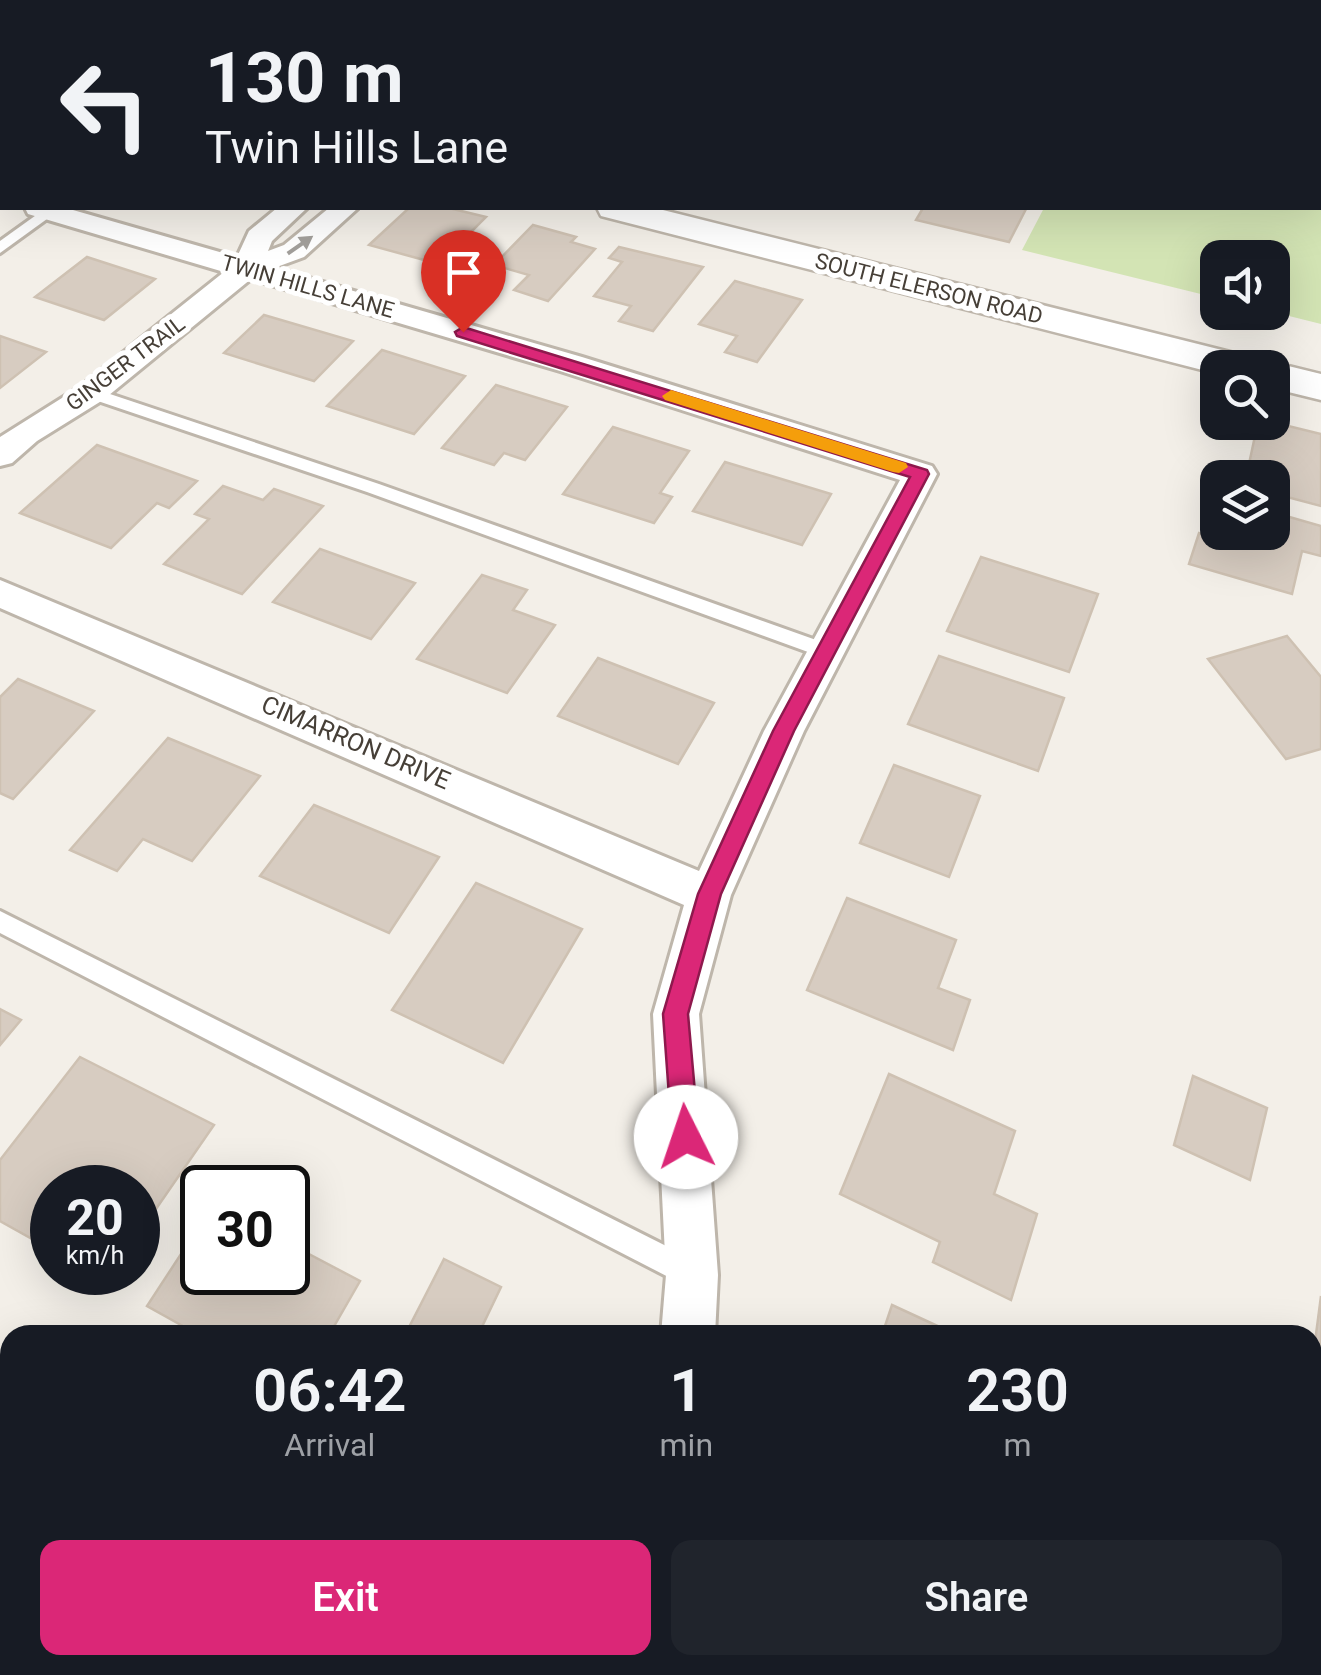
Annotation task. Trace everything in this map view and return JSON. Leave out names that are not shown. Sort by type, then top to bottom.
[{"type":"street","name":"TWIN HILLS LANE","points":[[47,210],[920,474],[826,651]]},
{"type":"street","name":"GINGER TRAIL","points":[[247,268],[259,237],[291,210]]},
{"type":"street","name":"GINGER TRAIL","points":[[0,454],[25,433],[92,393],[247,268],[294,252],[342,210]]},
{"type":"street","name":"SOUTH ELERSON ROAD","points":[[622,210],[1200,357]]},
{"type":"street","points":[[1290,379],[1321,387]]},
{"type":"street","name":"CIMARRON DRIVE","points":[[0,593],[710,894]]},
{"type":"street","points":[[689,1325],[692,1274],[676,1014],[710,894],[784,731],[826,651]]},
{"type":"lane","points":[[0,248],[43,210]]},
{"type":"lane","points":[[92,393],[373,488],[826,651]]},
{"type":"lane","points":[[0,921],[692,1274]]},
{"type":"green space","points":[[1043,210],[1321,210],[1321,324],[1290,316],[1290,240],[1200,240],[1200,294],[1022,250]]},
{"type":"building","points":[[407,210],[457,210],[486,217],[439,264],[369,245]]},
{"type":"building","points":[[922,210],[1025,210],[1009,242],[916,220]]},
{"type":"building","points":[[533,225],[576,237],[571,242],[595,249],[548,301],[514,290],[529,275],[494,265]]},
{"type":"building","points":[[619,247],[703,267],[653,331],[619,321],[631,306],[594,296],[622,262],[609,258]]},
{"type":"building","points":[[87,257],[155,279],[104,320],[35,297]]},
{"type":"building","points":[[735,281],[802,300],[757,362],[725,352],[737,336],[699,324]]},
{"type":"building","points":[[264,315],[353,341],[314,381],[224,353]]},
{"type":"building","points":[[0,336],[46,352],[0,388]]},
{"type":"building","points":[[382,350],[465,376],[414,434],[327,406]]},
{"type":"building","points":[[496,385],[567,407],[525,460],[504,453],[494,465],[442,448]]},
{"type":"building","points":[[1290,426],[1321,434],[1321,506],[1290,498],[1290,460],[1250,460],[1254,440],[1290,440]]},
{"type":"building","points":[[613,427],[689,451],[660,493],[672,497],[654,523],[563,494]]},
{"type":"building","points":[[97,445],[197,481],[169,508],[157,503],[111,548],[20,513]]},
{"type":"building","points":[[725,462],[831,494],[802,545],[693,511]]},
{"type":"building","points":[[223,486],[263,500],[274,489],[323,506],[242,594],[164,564],[209,519],[195,514]]},
{"type":"building","points":[[1290,517],[1321,526],[1321,556],[1302,551],[1292,594],[1189,564],[1199,533],[1200,550],[1290,550]]},
{"type":"building","points":[[320,549],[415,583],[371,639],[273,602]]},
{"type":"building","points":[[981,557],[1098,594],[1069,672],[947,631]]},
{"type":"building","points":[[482,575],[527,590],[513,610],[555,625],[507,693],[417,659]]},
{"type":"building","points":[[1287,636],[1321,677],[1321,749],[1286,759],[1208,659]]},
{"type":"building","points":[[939,656],[1064,698],[1038,771],[908,724]]},
{"type":"building","points":[[598,658],[714,703],[678,764],[558,716]]},
{"type":"building","points":[[18,679],[94,711],[13,799],[0,793],[0,697]]},
{"type":"building","points":[[168,738],[260,776],[192,861],[143,839],[117,871],[70,850]]},
{"type":"building","points":[[894,765],[980,796],[949,877],[860,843]]},
{"type":"building","points":[[314,805],[439,857],[389,933],[260,876]]},
{"type":"building","points":[[476,883],[582,929],[503,1063],[392,1010]]},
{"type":"building","points":[[847,898],[956,940],[938,988],[970,1000],[953,1050],[807,990]]},
{"type":"building","points":[[0,1009],[21,1020],[0,1045]]},
{"type":"building","points":[[80,1057],[214,1125],[186,1165],[180,1165],[180,1174],[160,1203],[160,1165],[30,1165],[30,1238],[0,1221],[0,1160]]},
{"type":"building","points":[[889,1074],[1015,1131],[994,1194],[1037,1214],[1011,1300],[933,1262],[940,1242],[840,1194]]},
{"type":"building","points":[[1193,1076],[1267,1108],[1250,1180],[1174,1145]]},
{"type":"building","points":[[310,1255],[360,1281],[335,1325],[181,1325],[147,1306],[154,1295],[160,1295],[160,1286],[180,1256],[180,1295],[310,1295]]},
{"type":"building","points":[[444,1259],[501,1287],[483,1325],[410,1325]]},
{"type":"building","points":[[892,1305],[935,1325],[885,1325]]},
{"type":"slow traffic","points":[[671,396],[899,467]]},
{"type":"route","points":[[463,332],[920,474],[784,731],[710,894],[676,1014],[686,1137]]}]
